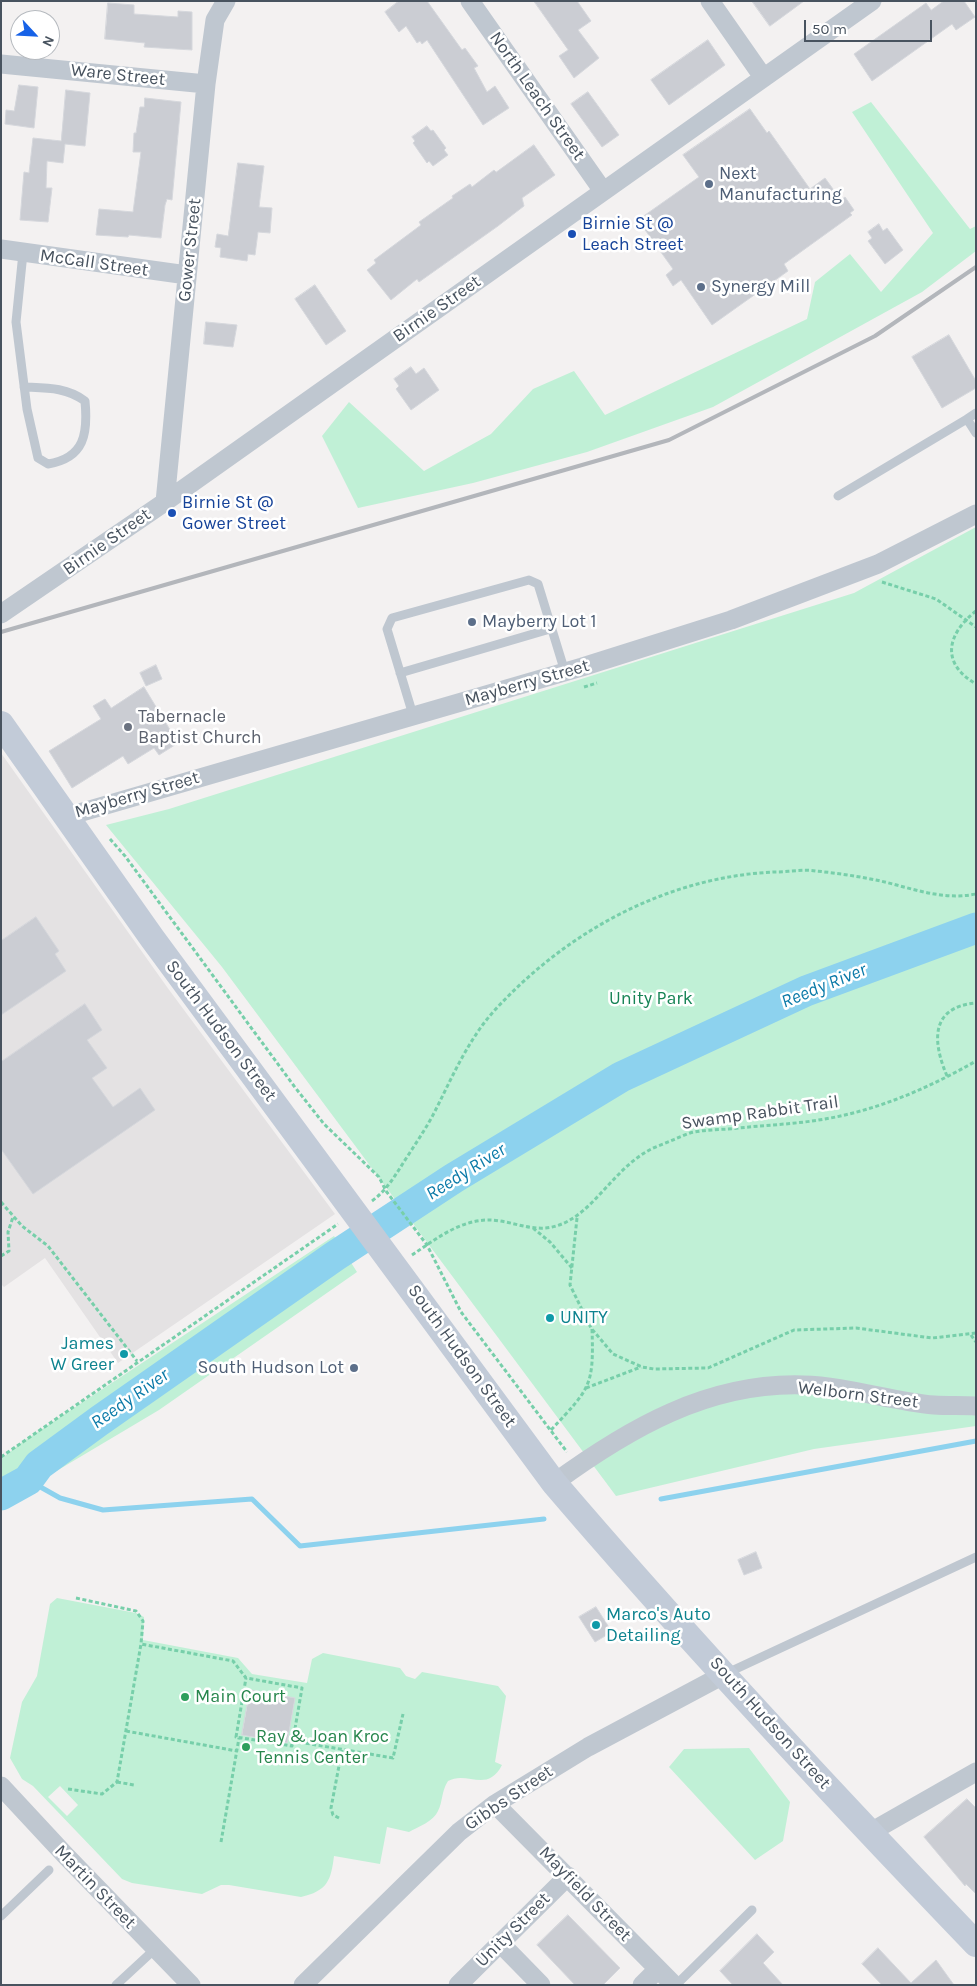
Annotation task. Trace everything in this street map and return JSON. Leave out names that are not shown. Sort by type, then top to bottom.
[{"type":"street","name":"Gower Street","points":[[165,502],[206,84],[215,20],[226,1]]},
{"type":"street","name":"North Leach Street","points":[[470,1],[603,191]]},
{"type":"street","points":[[710,1],[763,78]]},
{"type":"street","name":"Birnie Street","points":[[1,614],[165,502],[872,1]]},
{"type":"street","name":"Ware Street","points":[[1,64],[206,84]]},
{"type":"street","name":"McCall Street","points":[[1,249],[187,275]]},
{"type":"street","name":"Mayberry Street","points":[[65,817],[564,672],[731,620],[878,564],[976,514]]},
{"type":"street","name":"South Hudson Street","points":[[1,724],[65,817],[554,1483],[623,1563],[869,1833],[976,1944]]},
{"type":"street","name":"Welborn Street","points":[[554,1483],[610,1444],[688,1403],[752,1388],[803,1385],[934,1405],[976,1406]]},
{"type":"street","name":"Gibbs Street","points":[[303,1985],[459,1832],[495,1804],[588,1747],[725,1674]]},
{"type":"street","points":[[869,1833],[975,1773]]},
{"type":"street","name":"Martin Street","points":[[3,1791],[191,1985]]},
{"type":"street","name":"Mayfield Street","points":[[495,1804],[675,1985]]},
{"type":"street","name":"Unity Street","points":[[458,1985],[568,1876]]},
{"type":"street","points":[[500,1943],[541,1985]]},
{"type":"street","points":[[642,1985],[658,1969]]},
{"type":"lane","points":[[22,253],[16,322],[24,387],[38,458],[48,464],[64,462],[80,448],[87,426],[85,401],[73,392],[24,387]]},
{"type":"lane","points":[[838,496],[976,413]]},
{"type":"lane","points":[[967,419],[976,433]]},
{"type":"lane","points":[[413,715],[387,629],[392,618],[530,580],[538,584],[564,672]]},
{"type":"lane","points":[[400,673],[550,629]]},
{"type":"lane","points":[[725,1674],[976,1557]]},
{"type":"lane","points":[[1,1916],[49,1870]]},
{"type":"lane","points":[[675,1985],[752,1910]]},
{"type":"lane","points":[[116,1985],[154,1948]]},
{"type":"path","points":[[875,581],[918,592],[936,599],[976,627]]},
{"type":"path","points":[[976,610],[957,629],[952,644],[951,657],[957,670],[976,684]]},
{"type":"path","points":[[108,836],[125,856],[324,1124],[379,1177],[386,1191],[427,1245],[461,1312],[567,1452]]},
{"type":"path","points":[[386,1191],[432,1118],[464,1056],[488,1018],[518,985],[558,952],[633,906],[681,888],[746,874],[814,870],[876,880],[928,894],[964,896],[976,894]]},
{"type":"path","points":[[947,1076],[938,1050],[937,1035],[939,1024],[950,1012],[965,1004],[976,1004]]},
{"type":"path","name":"Swamp Rabbit Trail","points":[[390,1258],[427,1245],[453,1228],[484,1220],[533,1228],[554,1227],[577,1217],[622,1170],[655,1147],[684,1136],[714,1130],[824,1119],[852,1113],[925,1088],[976,1061]]},
{"type":"path","points":[[1,1202],[22,1226],[48,1246],[137,1361]]},
{"type":"path","points":[[1,1256],[9,1251],[8,1232],[13,1216]]},
{"type":"path","points":[[577,1217],[570,1285],[592,1328],[613,1354],[642,1367],[654,1369],[708,1368],[794,1330],[856,1328],[932,1338],[976,1333]]},
{"type":"path","points":[[1,1457],[137,1361],[360,1218]]},
{"type":"path","points":[[533,1228],[550,1242],[572,1268]]},
{"type":"path","points":[[550,1430],[582,1396],[586,1388],[593,1367],[592,1328]]},
{"type":"path","points":[[971,1335],[976,1342]]},
{"type":"path","points":[[586,1388],[642,1367]]},
{"type":"path","points":[[68,1789],[102,1794],[117,1782],[141,1644],[143,1621],[136,1611],[76,1598]]},
{"type":"path","points":[[141,1644],[233,1661],[246,1678],[302,1688],[292,1746],[239,1738]]},
{"type":"path","points":[[221,1842],[239,1738],[236,1737],[246,1678]]},
{"type":"path","points":[[293,1741],[393,1758],[402,1714]]},
{"type":"path","points":[[126,1731],[237,1751]]},
{"type":"path","points":[[340,1818],[333,1815],[331,1808],[342,1750]]},
{"type":"path","points":[[117,1782],[134,1785]]},
{"type":"shaded area","points":[[1,753],[167,987],[335,1214],[118,1363],[45,1258],[4,1287],[1,1284]]},
{"type":"green space","points":[[871,102],[970,229],[976,226],[976,251],[922,292],[713,407],[587,452],[473,483],[358,508],[322,436],[349,402],[424,471],[491,434],[533,389],[574,371],[605,415],[807,319],[815,282],[850,254],[881,292],[933,233],[852,112]]},
{"type":"green space","name":"Unity Park","points":[[976,527],[976,1426],[814,1449],[616,1496],[222,967],[106,825],[169,809],[854,593]]},
{"type":"green space","points":[[334,1236],[357,1272],[159,1410],[1,1504],[1,1459],[21,1443]]},
{"type":"green space","name":"Ray & Joan Kroc Tennis Center","points":[[57,1598],[136,1613],[144,1617],[143,1640],[238,1658],[252,1674],[307,1683],[312,1659],[323,1653],[400,1668],[406,1676],[415,1679],[422,1672],[498,1686],[506,1696],[495,1762],[502,1765],[496,1774],[490,1778],[477,1780],[455,1778],[448,1781],[436,1815],[421,1826],[409,1832],[387,1827],[380,1864],[334,1856],[331,1872],[326,1884],[310,1895],[301,1897],[229,1885],[221,1885],[202,1894],[132,1883],[122,1879],[33,1786],[22,1779],[10,1758],[22,1702],[37,1676],[50,1604]],"holes":[[[250,1690],[295,1698],[287,1743],[242,1735]],[[60,1786],[78,1805],[67,1816],[48,1797]]]},
{"type":"green space","points":[[749,1748],[790,1802],[783,1841],[755,1860],[669,1767],[684,1749]]},
{"type":"building","points":[[399,1],[427,1],[462,50],[465,48],[478,66],[474,68],[487,92],[495,86],[509,108],[483,125],[427,40],[422,44],[420,41],[417,43],[406,26],[399,32],[385,12]]},
{"type":"building","points":[[534,1],[577,1],[591,21],[578,30],[599,58],[574,78],[559,56],[568,50]]},
{"type":"building","points":[[752,1],[804,1],[770,26]]},
{"type":"building","points":[[944,1],[964,1],[975,17],[956,30],[952,24],[872,81],[854,54],[926,3],[931,10]]},
{"type":"building","points":[[108,3],[134,5],[134,14],[178,17],[178,11],[192,12],[192,50],[144,47],[145,43],[105,39]]},
{"type":"building","points":[[708,40],[725,65],[669,105],[651,80]]},
{"type":"building","points":[[19,85],[38,87],[34,128],[5,124],[6,110],[14,111]]},
{"type":"building","points":[[66,90],[90,93],[85,146],[65,144],[63,163],[47,161],[46,188],[52,188],[48,222],[20,220],[24,172],[29,173],[33,138],[61,141]]},
{"type":"building","points":[[588,92],[619,135],[602,147],[571,104]]},
{"type":"building","points":[[145,98],[181,102],[172,200],[167,199],[165,205],[161,238],[129,235],[128,237],[96,235],[99,209],[133,212],[141,152],[133,152],[134,133],[136,133],[140,107],[144,107]]},
{"type":"building","points":[[750,109],[767,133],[769,131],[810,189],[825,178],[841,200],[845,197],[854,210],[850,213],[852,215],[784,264],[788,271],[712,325],[681,280],[673,286],[666,275],[673,269],[638,220],[699,177],[683,155]]},
{"type":"building","points":[[427,126],[431,131],[433,130],[446,148],[444,150],[448,155],[433,166],[429,161],[427,163],[413,143],[415,141],[412,137]]},
{"type":"building","points":[[534,145],[555,175],[522,198],[524,206],[498,226],[419,282],[417,279],[391,300],[367,270],[376,263],[374,260],[421,225],[419,222],[453,198],[452,196],[470,184],[472,187],[494,170],[496,172]]},
{"type":"building","points":[[238,163],[264,166],[259,207],[272,208],[270,233],[258,232],[255,255],[248,254],[247,261],[220,257],[221,248],[215,247],[217,234],[228,236]]},
{"type":"building","points":[[879,224],[883,231],[887,228],[903,250],[885,264],[868,241],[872,238],[868,232]]},
{"type":"building","points":[[315,285],[346,331],[326,345],[295,299]]},
{"type":"building","points":[[206,322],[237,325],[233,347],[204,344]]},
{"type":"building","points":[[949,335],[976,381],[976,388],[942,408],[912,357]]},
{"type":"building","points":[[411,367],[416,374],[424,368],[439,390],[411,410],[396,389],[399,386],[394,379]]},
{"type":"building","points":[[156,665],[162,679],[146,686],[140,673]]},
{"type":"building","name":"Tabernacle Baptist Church","points":[[144,687],[178,743],[159,755],[154,748],[128,764],[123,756],[72,788],[49,751],[101,719],[93,706],[105,699],[111,708]]},
{"type":"building","points":[[36,917],[59,951],[55,954],[66,971],[1,1015],[1,941]]},
{"type":"building","points":[[85,1004],[102,1030],[87,1040],[107,1068],[92,1078],[113,1107],[140,1088],[155,1110],[33,1194],[1,1149],[1,1062]]},
{"type":"building","points":[[756,1552],[762,1568],[744,1575],[738,1560]]},
{"type":"building","name":"Marco's Auto Detailing","points":[[596,1607],[612,1632],[595,1642],[579,1617]]},
{"type":"building","points":[[250,1690],[295,1698],[287,1743],[242,1735]]},
{"type":"building","points":[[967,1799],[976,1808],[976,1894],[966,1884],[965,1886],[924,1837]]},
{"type":"building","points":[[568,1915],[620,1968],[603,1985],[575,1985],[537,1945]]},
{"type":"building","points":[[757,1934],[774,1952],[763,1963],[783,1985],[733,1985],[720,1971]]},
{"type":"building","points":[[878,1948],[911,1983],[936,1960],[954,1985],[882,1985],[862,1964]]},
{"type":"waterway","name":"Reedy River","points":[[1,1495],[28,1480],[39,1465],[99,1421],[335,1256],[454,1178],[621,1077],[806,991],[976,928]]},
{"type":"waterway","points":[[661,1499],[976,1441]]},
{"type":"waterway","points":[[28,1480],[60,1498],[103,1510],[252,1499],[300,1546],[544,1519]]},
{"type":"railway","points":[[1,632],[669,440],[875,336],[976,267]]},
{"type":"place","name":"Next Manufacturing","points":[[709,184]]},
{"type":"place","name":"Birnie St @ Leach Street","points":[[572,234]]},
{"type":"place","name":"Synergy Mill","points":[[701,287]]},
{"type":"place","name":"Birnie St @ Gower Street","points":[[172,513]]},
{"type":"place","name":"Mayberry Lot 1","points":[[472,622]]},
{"type":"place","name":"Tabernacle Baptist Church","points":[[128,727]]},
{"type":"place","name":"UNITY","points":[[550,1318]]},
{"type":"place","name":"James W Greer","points":[[124,1354]]},
{"type":"place","name":"South Hudson Lot","points":[[354,1368]]},
{"type":"place","name":"Marco's Auto Detailing","points":[[596,1625]]},
{"type":"place","name":"Main Court","points":[[185,1697]]},
{"type":"place","name":"Ray & Joan Kroc Tennis Center","points":[[246,1747]]}]
